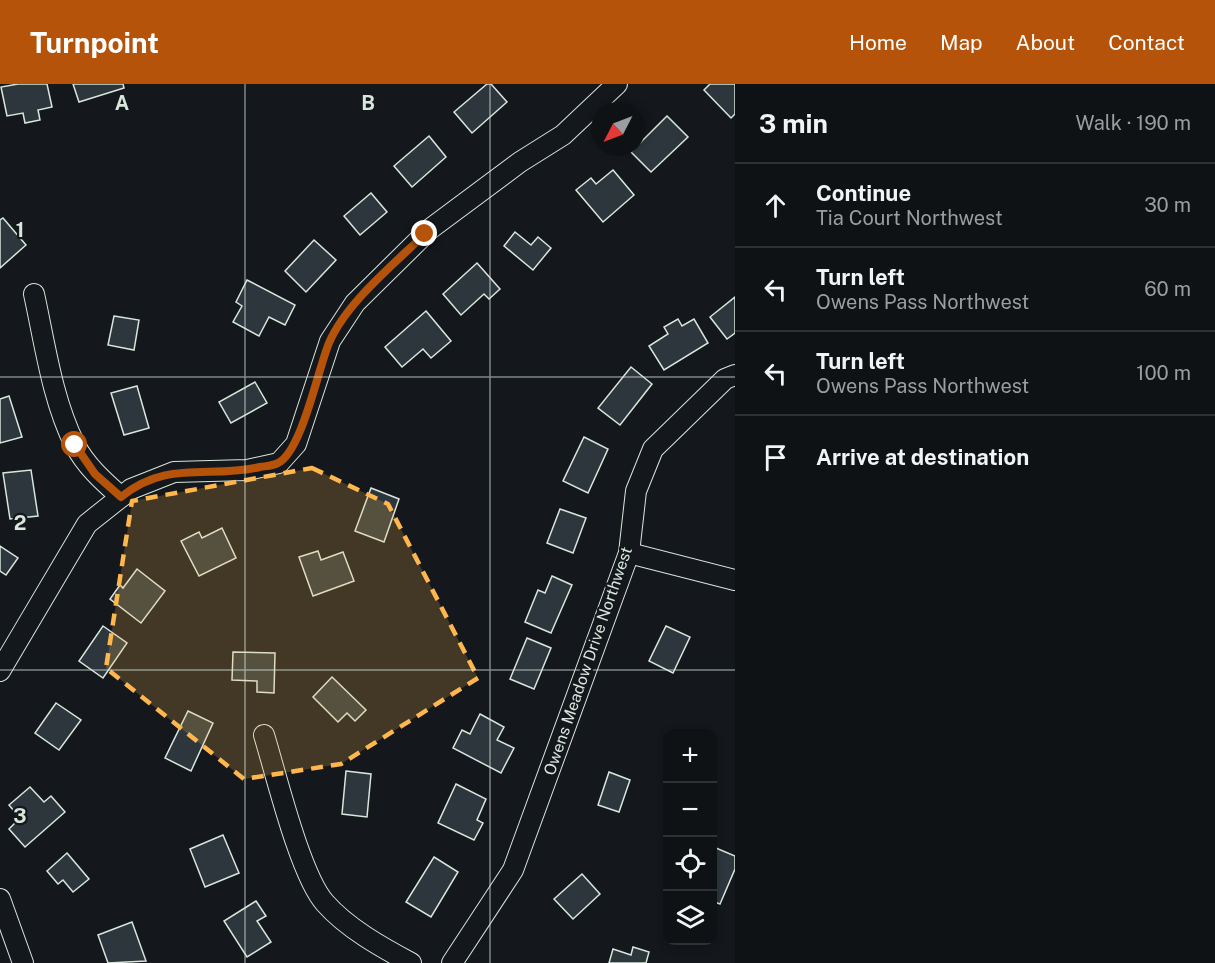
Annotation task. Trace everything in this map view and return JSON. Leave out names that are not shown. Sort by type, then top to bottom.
[{"type":"street","points":[[0,671],[87,524],[131,489],[174,472],[247,470],[279,463],[296,444],[330,341],[356,303],[430,229],[520,162],[563,135],[617,84]]},
{"type":"street","points":[[34,294],[54,384],[75,445],[95,474],[121,497]]},
{"type":"street","name":"Owens Meadow Drive Northwest","points":[[452,963],[513,870],[629,553],[636,491],[653,449],[725,379],[735,375]]},
{"type":"street","points":[[629,553],[735,580]]},
{"type":"street","points":[[264,735],[306,869],[324,902],[374,943],[411,963]]},
{"type":"street","points":[[0,899],[23,963]]},
{"type":"highlighted area","points":[[312,468],[388,504],[478,678],[341,764],[244,779],[106,668],[132,501]]},
{"type":"building","points":[[18,84],[47,84],[52,107],[38,110],[40,120],[25,123],[23,113],[7,116],[1,87]]},
{"type":"building","points":[[73,84],[123,84],[124,88],[79,102]]},
{"type":"building","points":[[487,84],[491,84],[507,102],[472,133],[454,112]]},
{"type":"building","points":[[710,84],[735,84],[735,114],[731,118],[704,90]]},
{"type":"building","points":[[667,116],[688,137],[651,172],[635,156],[645,156],[645,138]]},
{"type":"building","points":[[429,136],[446,157],[412,187],[394,166]]},
{"type":"building","points":[[613,170],[634,195],[603,222],[576,190],[591,178],[596,184]]},
{"type":"building","points":[[371,193],[387,212],[360,235],[344,216]]},
{"type":"building","points":[[3,218],[26,245],[0,268],[0,220]]},
{"type":"building","points":[[515,232],[531,245],[538,237],[551,248],[533,270],[504,246]]},
{"type":"building","points":[[314,240],[336,260],[306,292],[285,271]]},
{"type":"building","points":[[477,263],[500,289],[489,299],[484,294],[461,315],[443,294]]},
{"type":"building","points":[[247,280],[295,305],[285,325],[269,317],[259,336],[233,322],[242,306],[236,302]]},
{"type":"building","points":[[735,297],[735,333],[727,339],[710,317]]},
{"type":"building","points":[[426,311],[451,341],[431,358],[423,349],[402,367],[385,347]]},
{"type":"building","points":[[114,316],[139,320],[134,350],[108,345]]},
{"type":"building","points":[[678,319],[682,326],[694,319],[708,343],[664,370],[649,346],[668,334],[664,327]]},
{"type":"building","points":[[631,367],[652,384],[620,425],[598,408]]},
{"type":"building","points":[[255,382],[267,403],[231,423],[219,402]]},
{"type":"building","points":[[137,386],[149,428],[124,435],[111,393]]},
{"type":"building","points":[[9,396],[22,437],[0,443],[0,399]]},
{"type":"building","points":[[584,437],[608,449],[588,493],[563,481]]},
{"type":"building","points":[[31,470],[38,516],[10,519],[3,473]]},
{"type":"building","points":[[371,488],[399,499],[384,542],[355,531]]},
{"type":"building","points":[[560,509],[586,518],[573,553],[547,543]]},
{"type":"building","points":[[222,528],[236,558],[199,576],[181,541],[199,532],[202,538]]},
{"type":"building","points":[[0,546],[18,558],[6,575],[0,571]]},
{"type":"building","points":[[318,551],[321,560],[343,552],[354,581],[313,596],[299,557]]},
{"type":"building","points":[[137,569],[165,591],[141,623],[110,599],[120,585],[123,588]]},
{"type":"building","points":[[552,576],[572,585],[551,633],[525,622],[538,590],[545,593]]},
{"type":"building","points":[[103,626],[127,643],[103,678],[79,661]]},
{"type":"building","points":[[666,626],[690,637],[673,673],[649,661]]},
{"type":"building","points":[[527,638],[551,648],[534,689],[510,679]]},
{"type":"building","points":[[233,652],[275,653],[274,693],[257,692],[257,681],[232,680]]},
{"type":"building","points":[[332,677],[366,710],[355,721],[347,713],[338,722],[313,697]]},
{"type":"building","points":[[56,703],[81,720],[59,750],[35,733]]},
{"type":"building","points":[[188,711],[213,723],[191,771],[165,758]]},
{"type":"building","points":[[480,714],[504,727],[497,740],[514,748],[501,773],[453,748],[462,730],[470,734]]},
{"type":"building","points":[[346,771],[371,774],[367,817],[342,814]]},
{"type":"building","points":[[609,772],[630,780],[619,812],[598,805]]},
{"type":"building","points":[[456,784],[486,799],[477,820],[483,823],[474,840],[438,823]]},
{"type":"building","points":[[30,787],[44,802],[51,796],[65,812],[25,847],[9,829],[20,818],[9,805]]},
{"type":"building","points":[[223,835],[239,873],[205,887],[190,849]]},
{"type":"building","points":[[717,848],[735,856],[735,869],[720,904],[717,903]]},
{"type":"building","points":[[67,853],[89,879],[73,892],[63,880],[58,884],[47,871]]},
{"type":"building","points":[[434,857],[458,872],[431,917],[406,902]]},
{"type":"building","points":[[582,874],[600,894],[573,919],[554,899]]},
{"type":"building","points":[[256,901],[266,916],[257,921],[271,942],[247,957],[224,921]]},
{"type":"building","points":[[132,922],[146,961],[108,963],[98,935]]},
{"type":"building","points":[[633,947],[649,952],[646,963],[609,963],[613,949],[631,955]]},
{"type":"route","points":[[75,445],[95,474],[121,497],[131,489],[174,472],[247,470],[279,463],[296,444],[330,341],[356,303],[425,234]]}]
